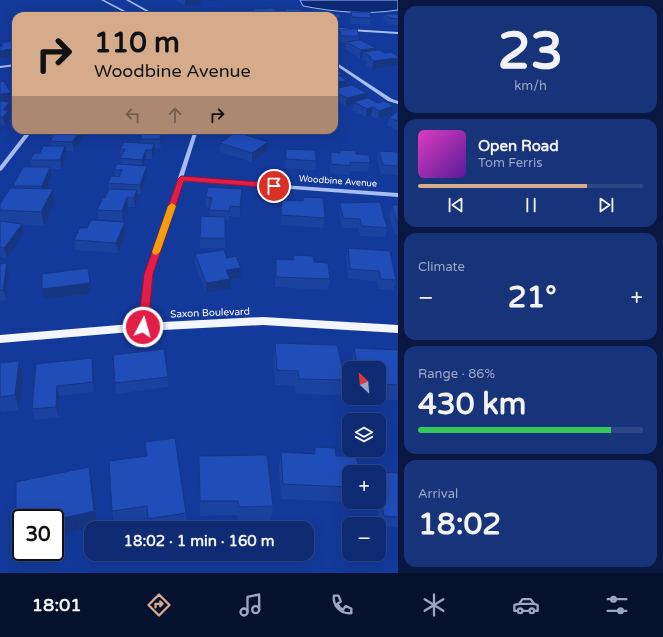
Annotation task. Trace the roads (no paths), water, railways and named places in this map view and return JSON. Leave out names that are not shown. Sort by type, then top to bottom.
[{"type":"main road","name":"Saxon Boulevard","points":[[0,339],[143,327],[263,321],[398,330]]},
{"type":"street","points":[[104,1],[115,0]]},
{"type":"street","points":[[127,0],[149,12]]},
{"type":"street","points":[[104,1],[125,12]]},
{"type":"street","points":[[338,29],[398,33]]},
{"type":"street","points":[[338,65],[390,100],[398,103]]},
{"type":"street","points":[[0,68],[12,66]]},
{"type":"street","points":[[0,169],[28,134]]},
{"type":"street","points":[[143,327],[149,274],[195,134]]},
{"type":"street","name":"Woodbine Avenue","points":[[181,179],[398,195]]}]
